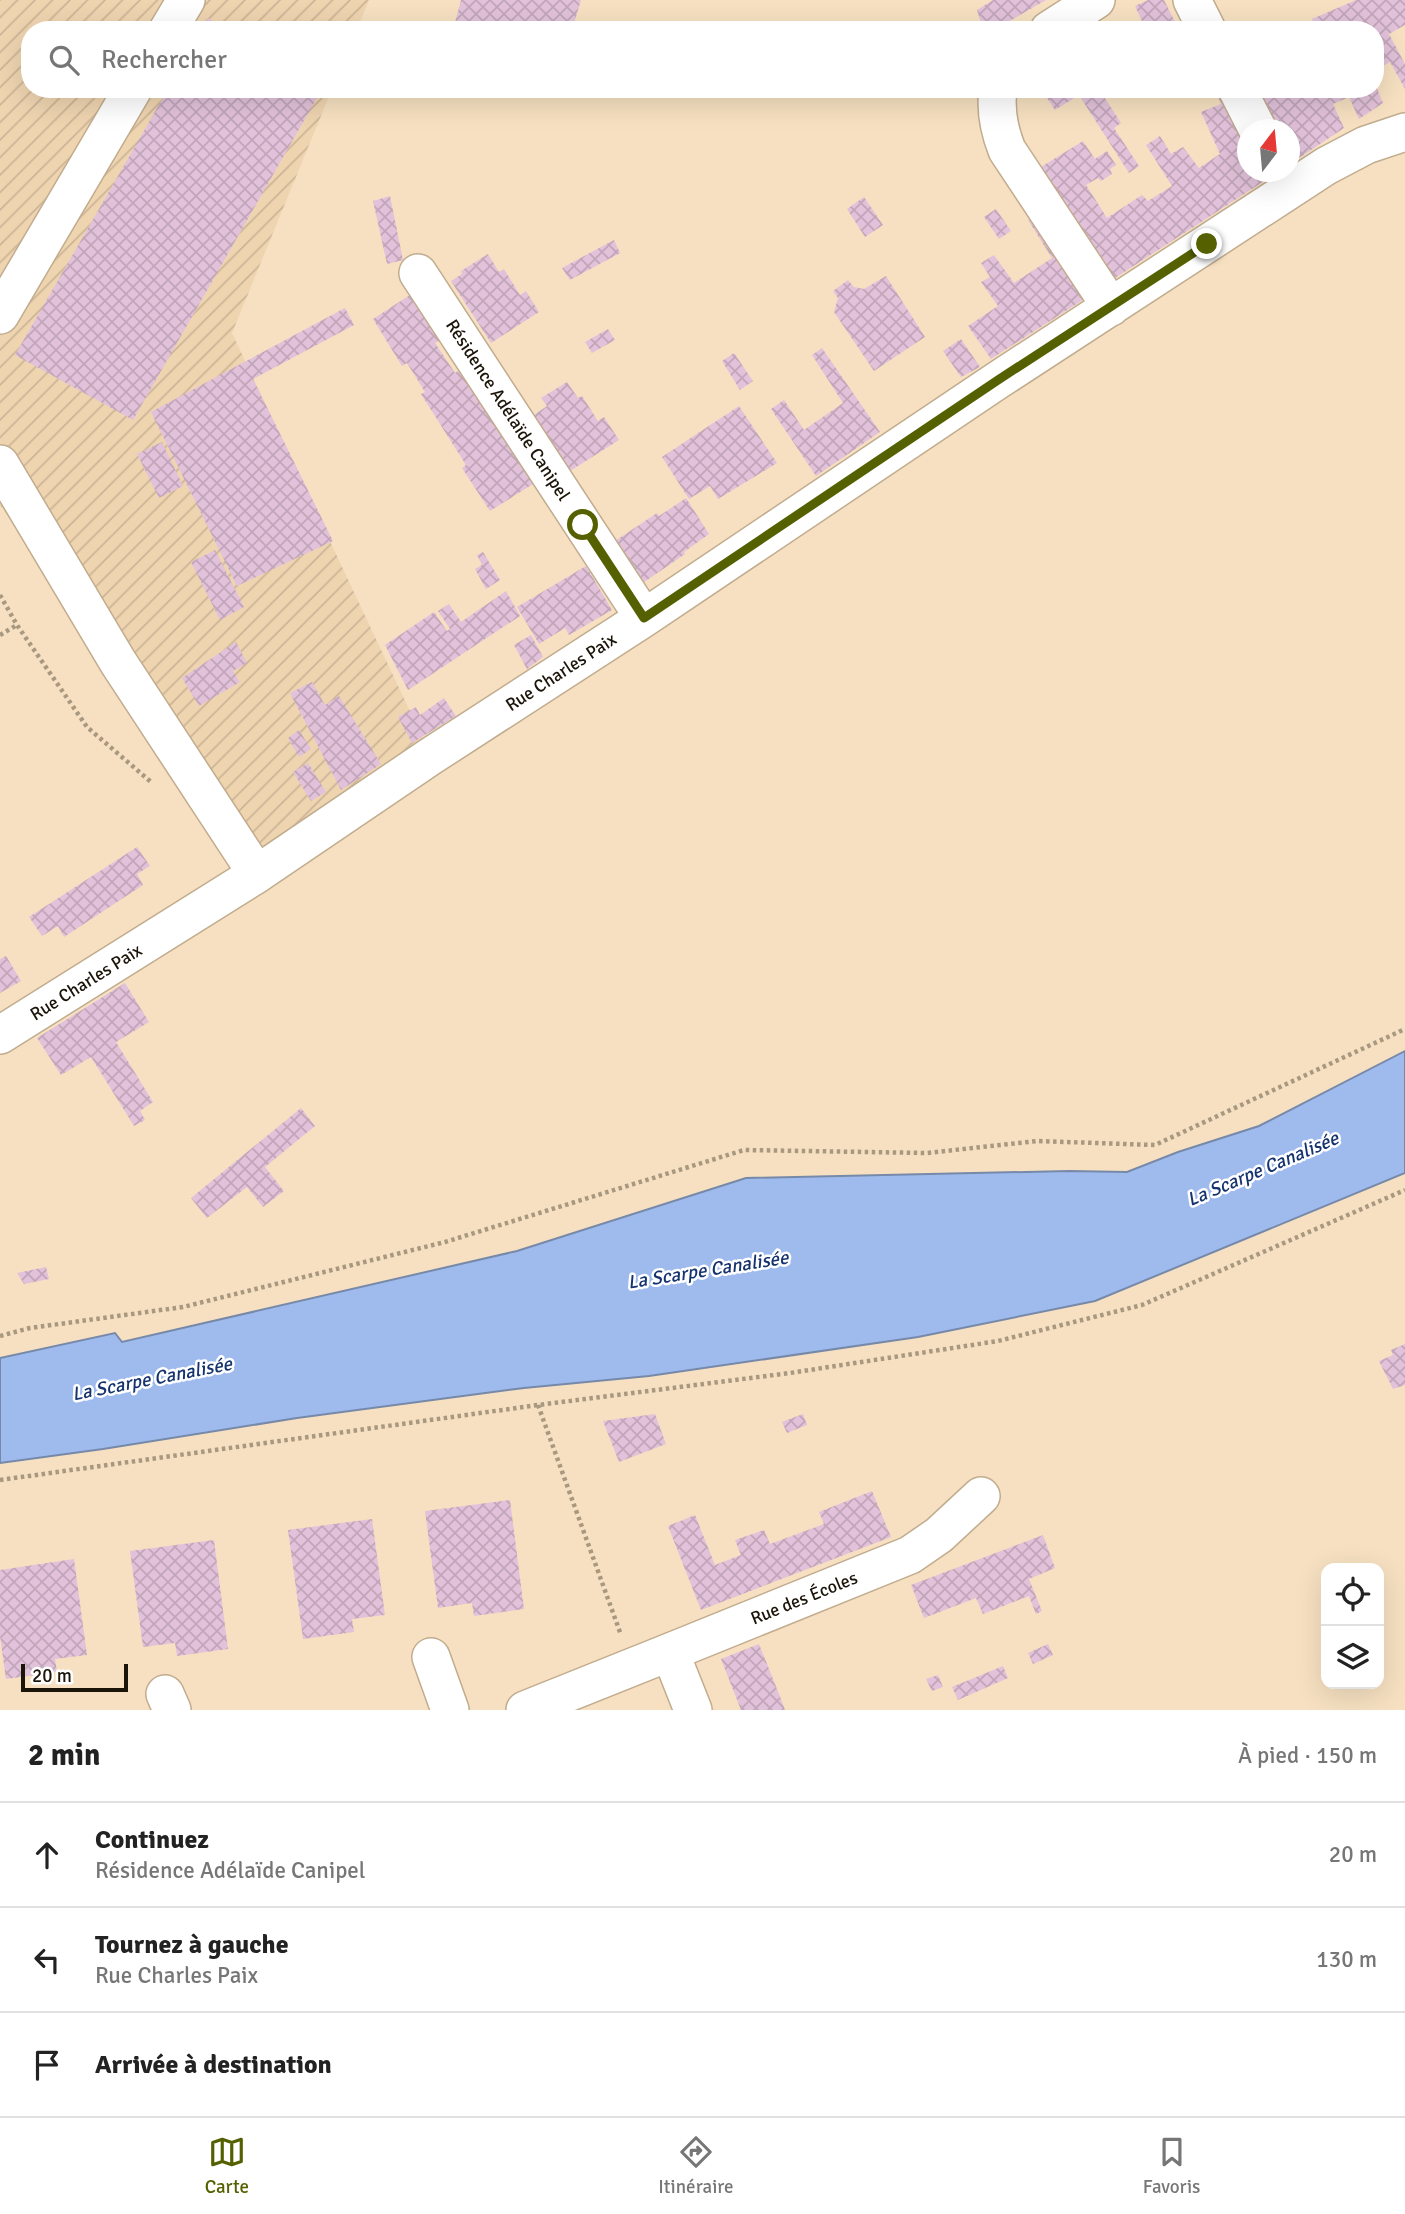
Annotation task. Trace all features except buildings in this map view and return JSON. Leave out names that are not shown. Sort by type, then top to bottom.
[{"type":"street","points":[[173,21],[186,0]]},
{"type":"street","points":[[1063,21],[1097,0]]},
{"type":"street","points":[[1192,0],[1202,21]]},
{"type":"street","points":[[0,315],[128,98]]},
{"type":"street","points":[[997,98],[998,121],[1007,150],[1111,307]]},
{"type":"street","points":[[1242,98],[1252,119]]},
{"type":"street","name":"Rue Charles Paix","points":[[1300,174],[1405,132]]},
{"type":"street","name":"Rue Charles Paix","points":[[0,1035],[257,874],[431,756],[644,618],[1111,307],[1283,182]]},
{"type":"street","name":"Résidence Adélaïde Canipel","points":[[418,273],[644,618]]},
{"type":"street","points":[[0,464],[118,662],[257,874]]},
{"type":"street","name":"Rue des Écoles","points":[[525,1710],[910,1555],[939,1535],[981,1496]]},
{"type":"street","points":[[670,1651],[693,1710]]},
{"type":"street","points":[[430,1657],[450,1710]]},
{"type":"path","points":[[0,594],[17,625],[87,727],[160,790]]},
{"type":"path","points":[[0,635],[17,625]]},
{"type":"path","points":[[0,1336],[30,1328],[183,1307],[446,1242],[744,1150],[927,1153],[1037,1141],[1155,1146],[1405,1029]]},
{"type":"path","points":[[0,1480],[538,1405],[790,1373],[998,1341],[1142,1305],[1405,1191]]},
{"type":"path","points":[[538,1405],[633,1667]]},
{"type":"shaded area","points":[[0,0],[369,0],[361,21],[21,21],[21,98],[328,98],[232,333],[431,756],[257,874],[0,505]]},
{"type":"water","name":"La Scarpe Canalisée","points":[[1405,1051],[1405,1173],[1095,1301],[918,1337],[649,1376],[524,1388],[297,1418],[0,1463],[0,1358],[115,1333],[122,1342],[517,1251],[746,1178],[1127,1172],[1178,1152],[1259,1126]]},
{"type":"route","points":[[583,525],[644,618],[998,380],[1207,244]]}]
